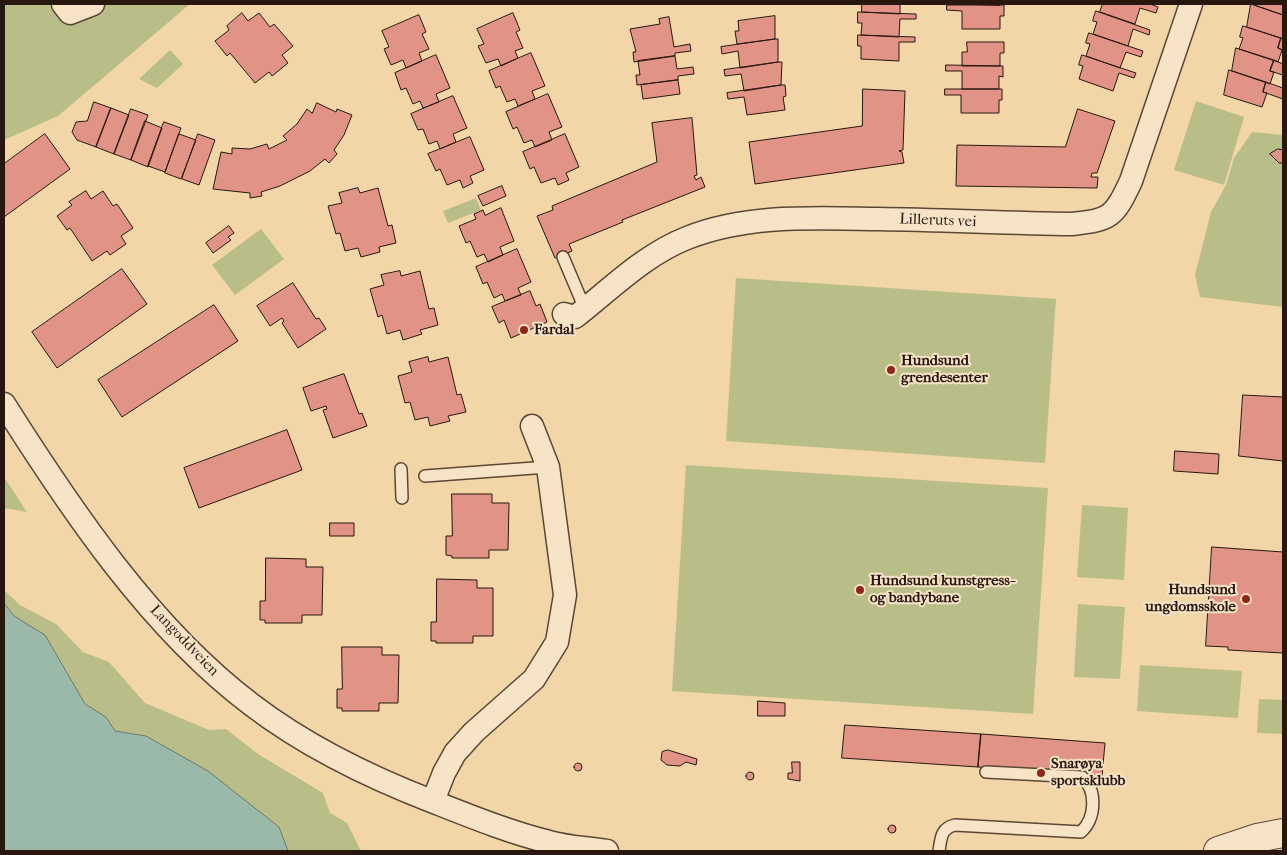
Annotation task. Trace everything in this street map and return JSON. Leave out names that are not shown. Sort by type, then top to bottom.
[{"type":"street","points":[[63,4],[70,12],[93,4]]},
{"type":"street","name":"Lilleruts vei","points":[[575,312],[649,259],[686,239],[726,225],[772,220],[846,219],[1072,224],[1100,221],[1118,208],[1131,181],[1191,4]]},
{"type":"street","name":"Langoddveien","points":[[4,404],[37,457],[109,557],[202,662],[251,704],[334,759],[390,785],[494,826],[550,842],[607,851]]},
{"type":"street","points":[[433,802],[444,773],[455,753],[474,732],[534,679],[557,642],[565,595],[548,467],[532,426]]},
{"type":"street","points":[[1218,851],[1257,838],[1283,833]]},
{"type":"lane","points":[[563,258],[575,312]]},
{"type":"lane","points":[[425,476],[548,467]]},
{"type":"lane","points":[[401,469],[402,498]]},
{"type":"lane","points":[[939,851],[942,832],[947,827],[956,825],[1081,832],[1090,821],[1092,808],[1091,788],[1082,777],[986,772]]},
{"type":"green space","points":[[4,4],[190,4],[58,116],[4,140]]},
{"type":"green space","points":[[170,50],[183,64],[157,88],[139,79]]},
{"type":"green space","points":[[1196,101],[1244,117],[1224,185],[1174,170]]},
{"type":"green space","points":[[1252,132],[1283,135],[1283,307],[1200,297],[1195,275],[1211,212],[1226,185],[1234,158]]},
{"type":"green space","points":[[476,198],[481,210],[448,223],[443,211]]},
{"type":"green space","points":[[261,229],[284,259],[235,295],[212,265]]},
{"type":"green space","name":"Hundsund grendesenter","points":[[736,278],[1056,299],[1045,463],[726,441]]},
{"type":"green space","name":"Hundsund kunstgress- og bandybane","points":[[686,465],[1048,488],[1033,714],[672,691]]},
{"type":"green space","points":[[4,477],[27,512],[4,508]]},
{"type":"green space","points":[[1082,505],[1128,508],[1124,580],[1077,577]]},
{"type":"green space","points":[[4,590],[20,605],[56,624],[83,652],[109,662],[145,703],[209,730],[226,729],[258,754],[323,793],[330,813],[347,823],[361,851],[288,851],[278,827],[146,736],[115,731],[106,717],[85,704],[45,635],[14,616],[4,603]]},
{"type":"green space","points":[[1078,604],[1125,607],[1120,679],[1074,677]]},
{"type":"green space","points":[[1140,665],[1242,671],[1238,718],[1137,711]]},
{"type":"green space","points":[[1259,699],[1283,700],[1283,734],[1257,733]]},
{"type":"shaded area","points":[[4,603],[14,616],[45,635],[85,704],[106,717],[115,731],[146,736],[208,771],[279,827],[288,851],[4,851]]},
{"type":"building","points":[[862,4],[900,4],[900,14],[862,12]]},
{"type":"building","points":[[962,4],[1000,4],[1000,5]]},
{"type":"building","points":[[1103,4],[1150,4],[1158,7],[1156,13],[1140,8],[1135,24],[1100,12]]},
{"type":"building","points":[[1251,4],[1283,15],[1283,39],[1247,27]]},
{"type":"building","points":[[1283,4],[1283,15],[1254,5]]},
{"type":"building","points":[[947,5],[1004,5],[1004,16],[1000,16],[1000,29],[962,29],[962,11],[947,10]]},
{"type":"building","points":[[1096,11],[1150,30],[1149,35],[1133,29],[1128,46],[1093,34],[1097,22],[1093,21]]},
{"type":"building","points":[[858,12],[916,14],[916,19],[900,19],[899,37],[861,35],[862,23],[858,23]]},
{"type":"building","points":[[242,13],[248,21],[259,13],[270,27],[274,24],[293,46],[282,55],[288,63],[272,76],[269,72],[255,83],[230,53],[227,56],[215,41],[229,30],[227,26]]},
{"type":"building","points":[[513,13],[520,30],[516,32],[523,48],[515,51],[518,58],[501,66],[498,59],[486,63],[478,46],[484,44],[477,29]]},
{"type":"building","points":[[419,15],[426,32],[422,34],[429,49],[419,53],[422,61],[406,68],[403,60],[391,65],[384,49],[389,47],[382,31]]},
{"type":"building","points":[[775,16],[775,39],[737,44],[735,31],[739,31],[738,21]]},
{"type":"building","points":[[669,17],[674,47],[690,44],[691,51],[675,53],[675,56],[634,62],[633,52],[636,52],[630,29],[660,24],[659,19]]},
{"type":"building","points":[[1243,26],[1281,38],[1278,48],[1282,50],[1278,62],[1239,49],[1243,38],[1240,37]]},
{"type":"building","points":[[1089,33],[1143,51],[1141,57],[1126,52],[1120,68],[1086,56],[1090,44],[1086,43]]},
{"type":"building","points":[[858,35],[915,37],[915,42],[899,42],[899,61],[861,59],[861,46],[858,46]]},
{"type":"building","points":[[1281,38],[1283,39],[1283,50],[1278,48]]},
{"type":"building","points":[[778,39],[778,62],[740,68],[738,51],[722,54],[721,47]]},
{"type":"building","points":[[967,42],[1004,42],[1004,53],[1000,53],[1000,66],[962,66],[962,52],[967,52]]},
{"type":"building","points":[[1236,48],[1274,60],[1270,71],[1274,72],[1270,84],[1232,71]]},
{"type":"building","points":[[531,53],[545,86],[532,91],[535,99],[518,106],[515,99],[507,102],[500,86],[496,88],[489,71]]},
{"type":"building","points":[[436,55],[450,88],[436,94],[439,102],[423,108],[420,101],[413,104],[406,88],[401,90],[395,73]]},
{"type":"building","points":[[1082,55],[1136,73],[1134,78],[1119,73],[1113,91],[1079,79],[1083,66],[1079,65]]},
{"type":"building","points":[[675,56],[677,69],[693,67],[694,74],[678,76],[678,80],[637,85],[636,75],[640,75],[638,61]]},
{"type":"building","points":[[1274,60],[1283,64],[1283,75],[1270,71]]},
{"type":"building","points":[[782,62],[781,85],[744,91],[741,74],[725,76],[724,70]]},
{"type":"building","points":[[946,65],[1003,66],[1003,77],[999,76],[999,89],[962,89],[962,71],[946,71]]},
{"type":"building","points":[[1229,70],[1266,82],[1263,92],[1267,93],[1262,107],[1224,95]]},
{"type":"building","points":[[678,80],[680,94],[643,99],[641,85]]},
{"type":"building","points":[[1266,82],[1283,88],[1283,99],[1263,92]]},
{"type":"building","points":[[785,85],[786,96],[783,97],[785,110],[747,115],[744,97],[728,99],[727,93]]},
{"type":"building","points":[[863,89],[905,91],[903,150],[899,151],[902,152],[904,163],[755,184],[749,142],[862,126]]},
{"type":"building","points":[[945,89],[1002,89],[1002,100],[999,100],[999,113],[961,113],[961,95],[945,95]]},
{"type":"building","points":[[548,94],[562,127],[549,132],[552,140],[535,147],[532,140],[524,143],[517,127],[513,129],[506,112]]},
{"type":"building","points":[[453,96],[467,128],[453,134],[456,142],[440,149],[437,141],[429,144],[423,129],[418,130],[411,114]]},
{"type":"building","points":[[94,102],[111,108],[96,147],[77,140],[72,132],[76,122],[87,121]]},
{"type":"building","points":[[317,103],[336,112],[337,109],[352,115],[344,135],[334,150],[337,154],[329,163],[325,159],[310,171],[280,186],[261,192],[262,196],[250,198],[250,193],[213,189],[221,152],[232,154],[232,148],[250,149],[267,144],[269,149],[287,140],[283,136],[297,124],[307,109],[312,113]]},
{"type":"building","points":[[111,108],[129,115],[114,154],[96,147]]},
{"type":"building","points":[[131,109],[148,115],[131,160],[114,154]]},
{"type":"building","points":[[1078,109],[1115,121],[1097,173],[1092,173],[1091,177],[1098,177],[1097,188],[956,186],[957,145],[1065,147]]},
{"type":"building","points":[[692,118],[697,175],[694,176],[696,180],[701,177],[705,187],[622,220],[623,222],[569,244],[572,251],[555,258],[537,216],[553,210],[552,206],[657,162],[652,123]]},
{"type":"building","points":[[145,121],[162,128],[148,167],[131,160]]},
{"type":"building","points":[[164,122],[181,128],[165,172],[148,166]]},
{"type":"building","points":[[45,134],[70,169],[4,217],[4,164]]},
{"type":"building","points":[[179,134],[196,140],[181,179],[165,173]]},
{"type":"building","points":[[198,134],[215,140],[199,185],[182,179]]},
{"type":"building","points":[[565,134],[579,167],[566,173],[569,180],[558,185],[555,178],[541,183],[534,167],[530,169],[523,152]]},
{"type":"building","points":[[470,137],[484,170],[470,176],[473,183],[463,188],[460,180],[447,185],[440,169],[436,171],[428,154]]},
{"type":"building","points":[[1278,149],[1283,150],[1283,163],[1279,163],[1270,154]]},
{"type":"building","points":[[502,186],[506,196],[483,206],[478,196]]},
{"type":"building","points":[[358,188],[360,193],[378,188],[388,226],[392,225],[396,243],[379,247],[380,252],[361,257],[358,248],[345,251],[340,233],[336,234],[328,206],[342,203],[339,193]]},
{"type":"building","points":[[86,191],[91,199],[103,191],[113,206],[117,204],[133,228],[121,236],[126,244],[110,255],[107,251],[92,261],[70,228],[67,230],[57,216],[72,205],[69,202]]},
{"type":"building","points":[[501,208],[514,241],[500,247],[503,255],[488,262],[484,254],[477,257],[470,241],[466,243],[459,226],[476,219],[474,214],[483,210],[485,215]]},
{"type":"building","points":[[229,226],[234,233],[228,237],[231,240],[213,253],[206,243]]},
{"type":"building","points":[[517,249],[531,282],[518,288],[521,295],[505,301],[502,294],[494,298],[487,282],[483,284],[476,267]]},
{"type":"building","points":[[122,269],[147,304],[57,368],[32,332]]},
{"type":"building","points":[[400,271],[401,276],[420,271],[429,309],[434,308],[438,325],[420,330],[422,334],[403,340],[400,330],[387,334],[382,315],[378,317],[370,289],[384,285],[381,275]]},
{"type":"building","points":[[293,283],[316,319],[319,318],[326,329],[298,348],[282,323],[284,321],[282,318],[270,326],[257,306]]},
{"type":"building","points":[[530,291],[536,306],[540,304],[547,322],[511,338],[504,320],[499,323],[492,307]]},
{"type":"building","points":[[214,305],[238,341],[122,417],[98,380]]},
{"type":"building","points":[[428,357],[429,362],[448,357],[457,395],[461,394],[466,412],[448,416],[450,421],[430,426],[428,417],[415,420],[410,402],[405,403],[398,376],[412,372],[409,362]]},
{"type":"building","points":[[344,374],[359,414],[362,413],[367,426],[333,438],[323,410],[327,409],[326,406],[311,411],[303,388]]},
{"type":"building","points":[[1243,395],[1283,397],[1283,461],[1239,456]]},
{"type":"building","points":[[287,430],[302,470],[199,508],[184,468]]},
{"type":"building","points":[[1175,451],[1219,454],[1218,474],[1174,471]]},
{"type":"building","points":[[452,494],[492,494],[492,503],[509,503],[508,550],[489,550],[489,558],[452,558],[452,556],[446,555],[446,536],[452,536]]},
{"type":"building","points":[[330,523],[354,523],[354,536],[330,536]]},
{"type":"building","name":"Hundsund ungdomsskole","points":[[1212,547],[1283,552],[1283,653],[1228,650],[1228,647],[1206,646]]},
{"type":"building","points":[[266,558],[306,559],[306,567],[323,567],[322,615],[302,615],[302,623],[265,623],[265,620],[260,620],[260,601],[265,601]]},
{"type":"building","points":[[437,579],[477,580],[477,588],[493,588],[493,636],[473,636],[473,643],[436,643],[436,641],[431,641],[431,622],[436,622]]},
{"type":"building","points":[[342,647],[382,647],[382,655],[399,655],[398,703],[379,703],[379,711],[342,711],[342,708],[337,708],[337,689],[342,689]]},
{"type":"building","points":[[758,701],[785,703],[785,716],[758,716]]},
{"type":"building","points":[[845,725],[981,734],[978,767],[842,758]]},
{"type":"building","points":[[981,734],[1105,743],[1102,776],[978,767]]},
{"type":"building","points":[[668,750],[697,759],[696,765],[686,762],[680,766],[667,765],[661,760],[662,752]]},
{"type":"building","points":[[792,762],[800,762],[800,781],[788,779],[788,773],[792,773]]},
{"type":"building","points":[[578,763],[582,767],[578,771],[574,767]]},
{"type":"building","points":[[750,772],[754,776],[750,780],[746,776]]},
{"type":"building","points":[[892,825],[896,829],[892,833],[888,829]]},
{"type":"place","name":"Fardal","points":[[524,330]]},
{"type":"place","name":"Hundsund grendesenter","points":[[891,370]]},
{"type":"place","name":"Hundsund kunstgress- og bandybane","points":[[860,590]]},
{"type":"place","name":"Hundsund ungdomsskole","points":[[1246,599]]},
{"type":"place","name":"Snarøya sportsklubb","points":[[1041,773]]}]
